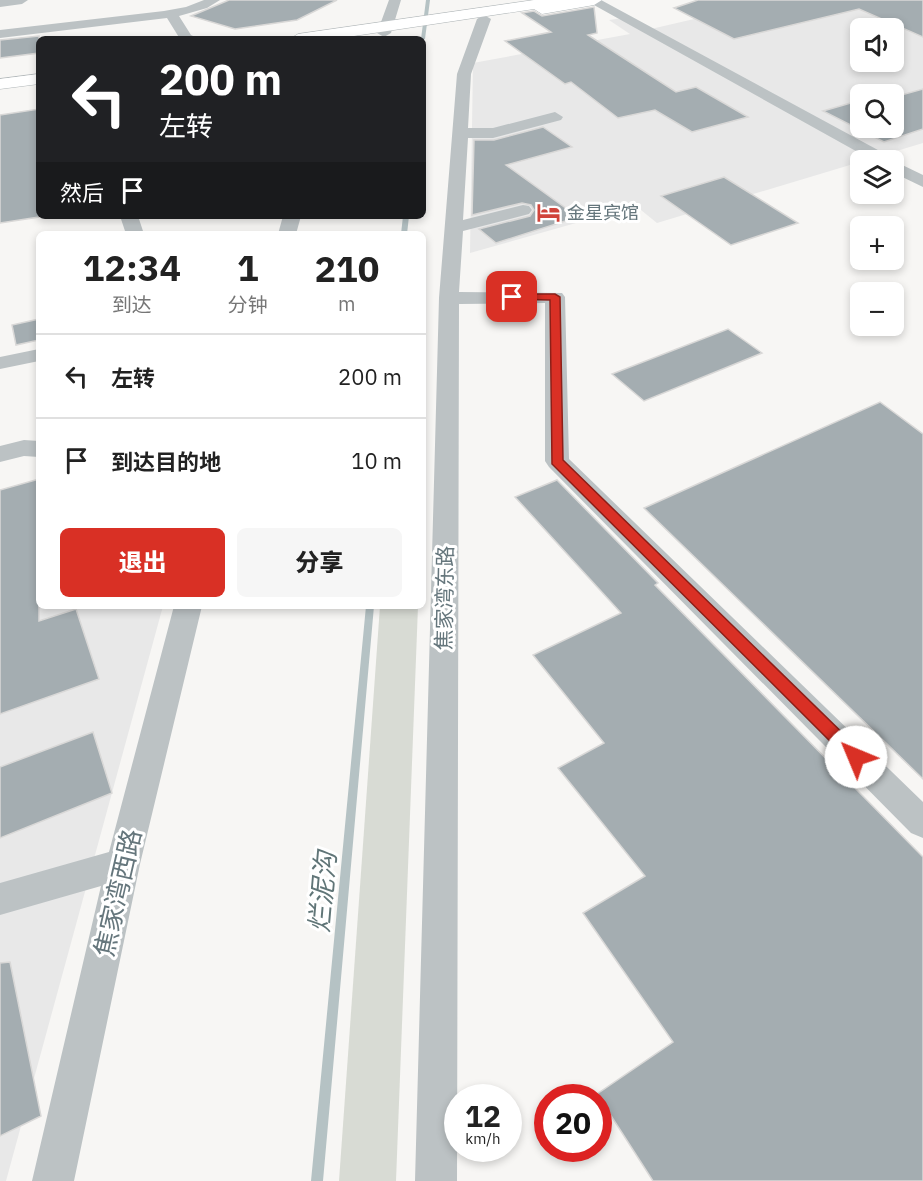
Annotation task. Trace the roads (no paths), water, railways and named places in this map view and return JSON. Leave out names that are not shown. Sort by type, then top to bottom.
[{"type":"main road","points":[[447,22],[563,0]]},
{"type":"main road","points":[[326,36],[484,19],[592,0]]},
{"type":"main road","points":[[357,36],[393,29]]},
{"type":"main road","points":[[0,78],[36,73]]},
{"type":"main road","points":[[0,84],[36,79]]},
{"type":"street","points":[[109,4],[117,10],[132,13],[172,14],[202,0]]},
{"type":"street","points":[[0,34],[172,14],[200,8],[214,0]]},
{"type":"street","points":[[393,29],[395,0]]},
{"type":"street","points":[[592,0],[865,150]]},
{"type":"street","points":[[172,14],[186,36]]},
{"type":"street","name":"焦家湾东路","points":[[436,1181],[449,298],[464,74],[484,19]]},
{"type":"street","points":[[460,133],[493,133],[555,117]]},
{"type":"street","points":[[904,172],[923,182]]},
{"type":"street","points":[[454,227],[523,210]]},
{"type":"street","points":[[449,298],[555,297],[557,461],[923,823]]},
{"type":"street","points":[[0,363],[36,356]]},
{"type":"street","points":[[0,454],[24,448],[36,449]]},
{"type":"street","name":"焦家湾西路","points":[[53,1181],[123,864],[187,609]]},
{"type":"street","points":[[0,898],[123,864]]},
{"type":"waterway","name":"烂泥沟","points":[[423,36],[428,0]]},
{"type":"waterway","name":"烂泥沟","points":[[404,231],[406,219]]},
{"type":"waterway","name":"烂泥沟","points":[[317,1181],[370,609]]},
{"type":"place","name":"金星宾馆","points":[[549,213]]}]
